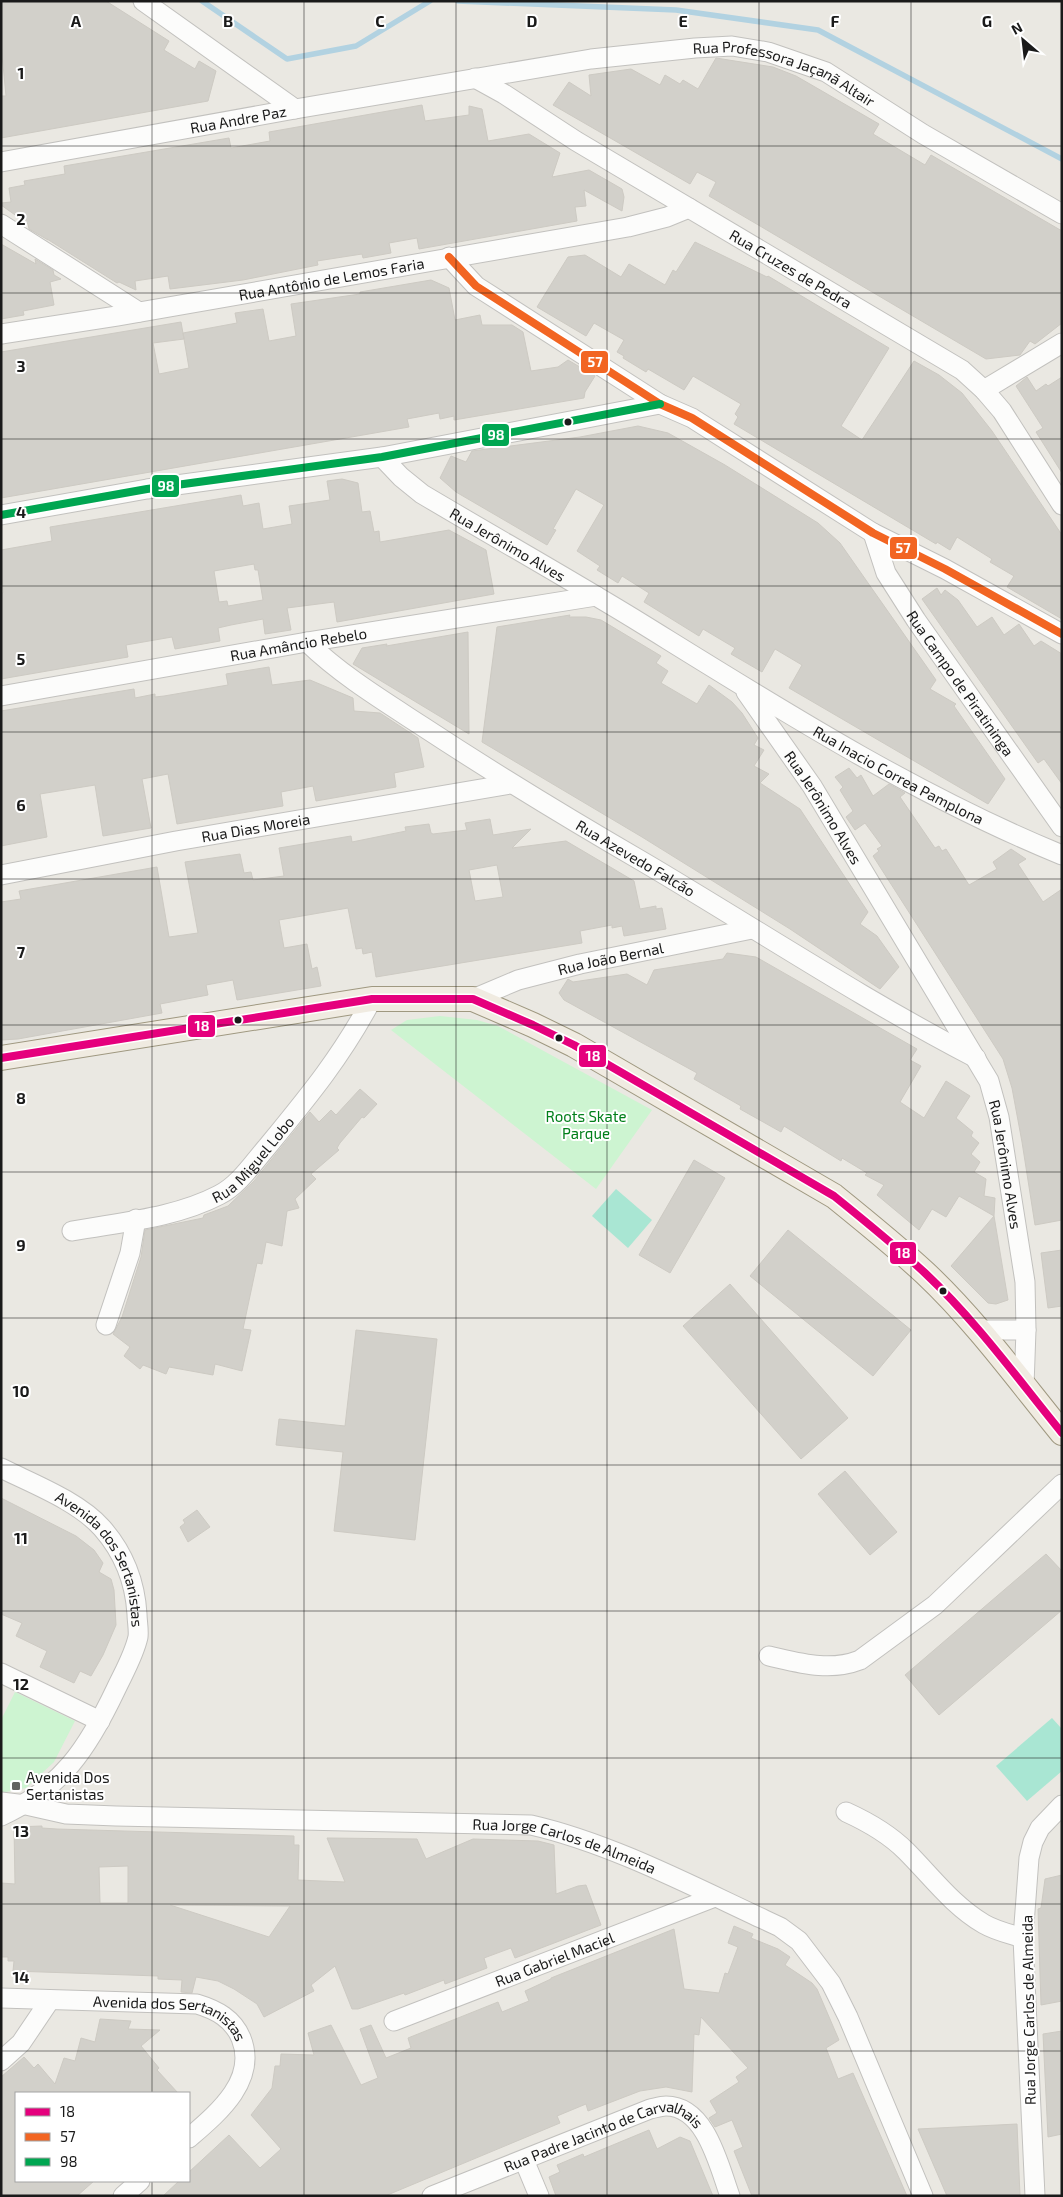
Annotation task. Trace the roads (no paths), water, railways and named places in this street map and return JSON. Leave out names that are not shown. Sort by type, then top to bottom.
[{"type":"main road","points":[[1,1058],[372,999],[473,1000],[533,1025],[574,1045],[834,1196],[873,1227],[926,1274],[979,1330],[1062,1433]]},
{"type":"street","points":[[143,1],[295,109]]},
{"type":"street","name":"Rua Professora Jaçanã Altair","points":[[476,78],[591,59],[695,48],[732,46],[768,52],[826,72],[923,134],[1062,214]]},
{"type":"street","name":"Rua Andre Paz","points":[[1,162],[476,78]]},
{"type":"street","name":"Rua Cruzes de Pedra","points":[[476,78],[576,141],[962,370],[984,390],[1002,411],[1062,505]]},
{"type":"street","name":"Rua Antônio de Lemos Faria","points":[[1,334],[139,312],[628,227],[667,217],[688,208]]},
{"type":"street","points":[[1,224],[139,312]]},
{"type":"street","points":[[449,257],[476,286],[660,404],[692,418],[872,533],[946,569],[1062,634]]},
{"type":"street","points":[[984,390],[1062,343]]},
{"type":"street","points":[[1,515],[147,489],[382,457],[660,404]]},
{"type":"street","name":"Rua Jerônimo Alves","points":[[382,457],[401,477],[422,494],[741,684],[812,786],[988,1081],[999,1117],[1025,1282],[1024,1386]]},
{"type":"street","name":"Rua Campo de Piratininga","points":[[872,533],[886,573],[916,620],[1062,828]]},
{"type":"street","name":"Rua Amâncio Rebelo","points":[[1,696],[307,642],[596,596]]},
{"type":"street","name":"Rua Azevedo Falcão","points":[[307,642],[338,671],[510,784],[932,1035],[976,1058]]},
{"type":"street","name":"Rua Inacio Correa Pamplona","points":[[741,684],[831,740],[1011,834],[1062,855]]},
{"type":"street","name":"Rua Dias Moreia","points":[[1,874],[176,841],[510,784]]},
{"type":"street","name":"Rua João Bernal","points":[[473,1000],[518,980],[580,964],[752,929]]},
{"type":"street","name":"Rua Miguel Lobo","points":[[72,1231],[136,1219],[198,1204],[230,1189],[324,1077],[355,1031],[372,999]]},
{"type":"street","points":[[106,1325],[130,1253],[136,1219]]},
{"type":"street","points":[[979,1330],[1026,1330]]},
{"type":"street","name":"Avenida dos Sertanistas","points":[[1,1468],[76,1506],[102,1527],[121,1553],[132,1576],[138,1635],[132,1656],[100,1722],[70,1766],[26,1804],[1,1816]]},
{"type":"street","points":[[768,1656],[820,1667],[847,1665],[860,1660],[935,1605],[1062,1484]]},
{"type":"street","points":[[1,1673],[100,1722]]},
{"type":"street","name":"Rua Jorge Carlos de Almeida","points":[[1,1802],[26,1804],[66,1814],[531,1825],[579,1837],[715,1896],[780,1927],[799,1941],[815,1959],[831,1983],[848,2017],[923,2196]]},
{"type":"street","name":"Rua Jorge Carlos de Almeida","points":[[1035,2196],[1024,1938],[1029,1858],[1033,1842],[1040,1828],[1062,1805]]},
{"type":"street","points":[[846,1812],[884,1833],[905,1850],[954,1902],[973,1917],[995,1929],[1024,1938]]},
{"type":"street","name":"Rua Gabriel Maciel","points":[[394,2020],[715,1896]]},
{"type":"street","name":"Avenida dos Sertanistas","points":[[1,1998],[197,2004],[222,2014],[232,2023],[246,2051],[244,2072],[234,2093],[190,2137]]},
{"type":"street","points":[[1,2061],[21,2043],[50,2000]]},
{"type":"street","name":"Rua Padre Jacinto de Carvalhais","points":[[432,2196],[650,2109],[667,2106],[692,2116],[706,2132],[730,2196]]},
{"type":"street","points":[[524,2160],[539,2196]]},
{"type":"street","points":[[123,2196],[139,2182]]},
{"type":"waterway","points":[[202,1],[287,59],[356,46],[430,1]]},
{"type":"waterway","points":[[458,1],[676,10],[818,30],[1062,159]]},
{"type":"place","name":"Avenida Dos Sertanistas","points":[[16,1786]]},
{"type":"park label","name":"Roots Skate Parque","points":[[586,1124]]}]
